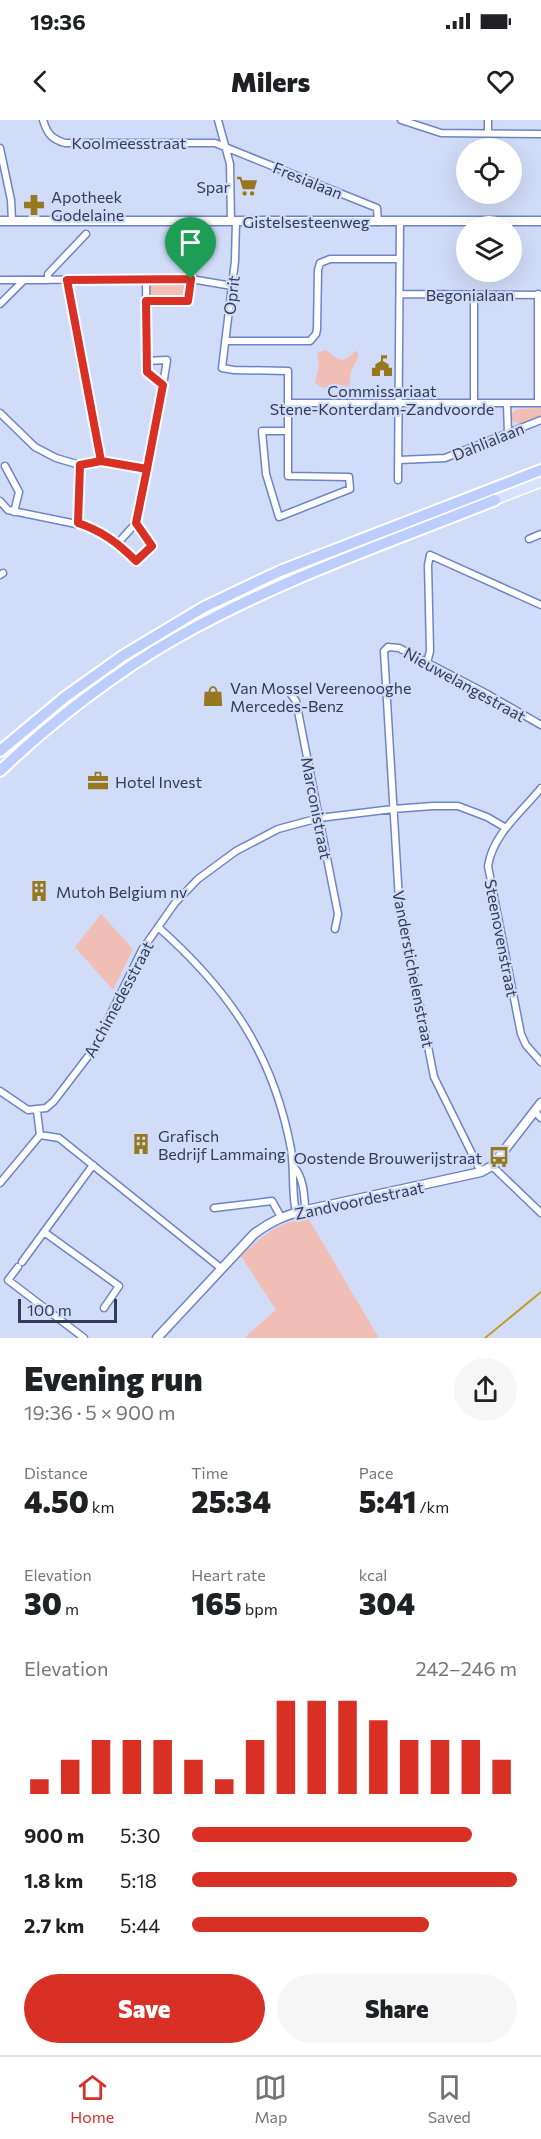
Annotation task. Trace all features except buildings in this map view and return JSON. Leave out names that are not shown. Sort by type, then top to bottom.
[{"type":"highway","points":[[0,751],[64,697],[158,633],[204,607],[280,571],[541,470]]},
{"type":"highway","points":[[0,771],[74,708],[138,662],[184,633],[286,583],[495,500]]},
{"type":"main road","name":"Gistelsesteenweg","points":[[0,221],[541,221]]},
{"type":"main road","points":[[495,500],[541,482]]},
{"type":"main road","name":"Zandvoordestraat","points":[[157,1338],[254,1234],[281,1217],[481,1172],[492,1166],[538,1115],[541,1102]]},
{"type":"street","name":"Koolmeesstraat","points":[[43,120],[50,136],[65,143],[215,143],[226,147]]},
{"type":"street","name":"Oprit","points":[[220,120],[231,180],[236,261],[222,368],[288,371],[288,403]]},
{"type":"street","points":[[401,120],[441,133],[541,134]]},
{"type":"street","points":[[488,120],[488,133]]},
{"type":"street","name":"Fresialaan","points":[[226,147],[377,208],[378,222]]},
{"type":"street","points":[[0,148],[11,200],[12,221]]},
{"type":"street","points":[[398,480],[400,221]]},
{"type":"street","points":[[48,280],[48,274],[86,234]]},
{"type":"street","points":[[225,341],[310,341],[317,329],[320,263],[330,259],[399,259]]},
{"type":"street","points":[[146,279],[147,372],[163,385]]},
{"type":"street","points":[[146,301],[188,301],[191,279]]},
{"type":"street","points":[[0,280],[191,279],[232,286]]},
{"type":"street","points":[[67,280],[101,461]]},
{"type":"street","points":[[0,304],[23,281]]},
{"type":"street","name":"Begonialaan","points":[[400,294],[540,295]]},
{"type":"street","points":[[474,294],[474,404]]},
{"type":"street","points":[[288,431],[262,431],[266,474],[279,517],[350,489],[349,477],[288,476],[288,431],[288,403],[539,403],[540,295]]},
{"type":"street","points":[[118,543],[136,523],[168,360],[146,361]]},
{"type":"street","points":[[507,404],[508,433]]},
{"type":"street","points":[[0,413],[41,451],[56,458],[80,465],[101,461],[147,469]]},
{"type":"street","name":"Dahlialaan","points":[[399,460],[446,458],[541,420]]},
{"type":"street","points":[[78,523],[80,465]]},
{"type":"street","points":[[5,466],[19,492],[15,512]]},
{"type":"street","points":[[0,501],[8,510],[15,512],[91,527],[118,543],[136,561],[152,546],[136,523]]},
{"type":"street","points":[[529,539],[541,534]]},
{"type":"street","points":[[427,663],[430,651],[428,565],[430,555],[541,605]]},
{"type":"street","name":"Nieuwelangestraat","points":[[388,647],[399,648],[541,725]]},
{"type":"street","name":"Vanderstichelenstraat","points":[[388,647],[384,651],[399,900],[434,1077],[481,1172]]},
{"type":"street","name":"Marconistraat","points":[[287,689],[296,701],[338,914],[335,930]]},
{"type":"street","name":"Steenovenstraat","points":[[541,788],[495,842],[488,866],[521,1034],[526,1045],[541,1062]]},
{"type":"street","name":"Archimedesstraat","points":[[37,1111],[46,1108],[54,1101],[93,1050],[138,958],[175,903],[198,879],[236,851],[278,830],[319,818],[393,809],[458,807],[487,817],[506,828]]},
{"type":"street","points":[[158,927],[182,948],[217,986],[254,1039],[279,1096],[294,1167],[292,1176],[295,1208],[302,1211],[305,1206],[304,1193],[299,1173],[294,1167]]},
{"type":"street","points":[[0,1091],[28,1110],[37,1111],[40,1135],[0,1183]]},
{"type":"street","points":[[40,1135],[59,1138],[222,1269]]},
{"type":"street","points":[[84,1338],[8,1280],[93,1165]]},
{"type":"street","points":[[492,1166],[541,1213]]},
{"type":"street","points":[[214,1208],[272,1201],[281,1217]]},
{"type":"street","points":[[44,1232],[119,1286],[104,1308]]},
{"type":"shaded area","points":[[150,283],[187,283],[185,298],[150,298]]},
{"type":"shaded area","points":[[326,350],[341,360],[355,351],[358,352],[358,358],[351,371],[349,387],[337,384],[323,388],[315,383],[319,365],[317,353]]},
{"type":"shaded area","points":[[541,408],[541,417],[522,425],[512,421],[512,413],[517,409]]},
{"type":"shaded area","points":[[101,914],[133,949],[113,990],[75,947]]},
{"type":"shaded area","points":[[308,1218],[379,1338],[244,1338],[276,1310],[241,1256],[271,1231],[288,1223]]},
{"type":"waterway","points":[[485,1338],[541,1292]]},
{"type":"place","name":"Spar","points":[[247,186]]},
{"type":"place","name":"Apotheek Godelaine","points":[[34,205]]},
{"type":"place","name":"Commissariaat Stene-Konterdam-Zandvoorde","points":[[382,366]]},
{"type":"place","name":"Van Mossel Vereenooghe Mercedes-Benz","points":[[213,696]]},
{"type":"place","name":"Hotel Invest","points":[[98,781]]},
{"type":"place","name":"Mutoh Belgium nv","points":[[39,891]]},
{"type":"place","name":"Grafisch Bedrijf Lammaing","points":[[141,1144]]},
{"type":"place","name":"Oostende Brouwerijstraat","points":[[499,1157]]},
{"type":"route","points":[[191,279],[67,280],[101,461],[147,469],[136,523],[152,546],[136,561],[105,534],[78,523],[80,465],[101,461],[147,469],[163,385],[147,372],[146,301],[188,301],[191,279]]}]
